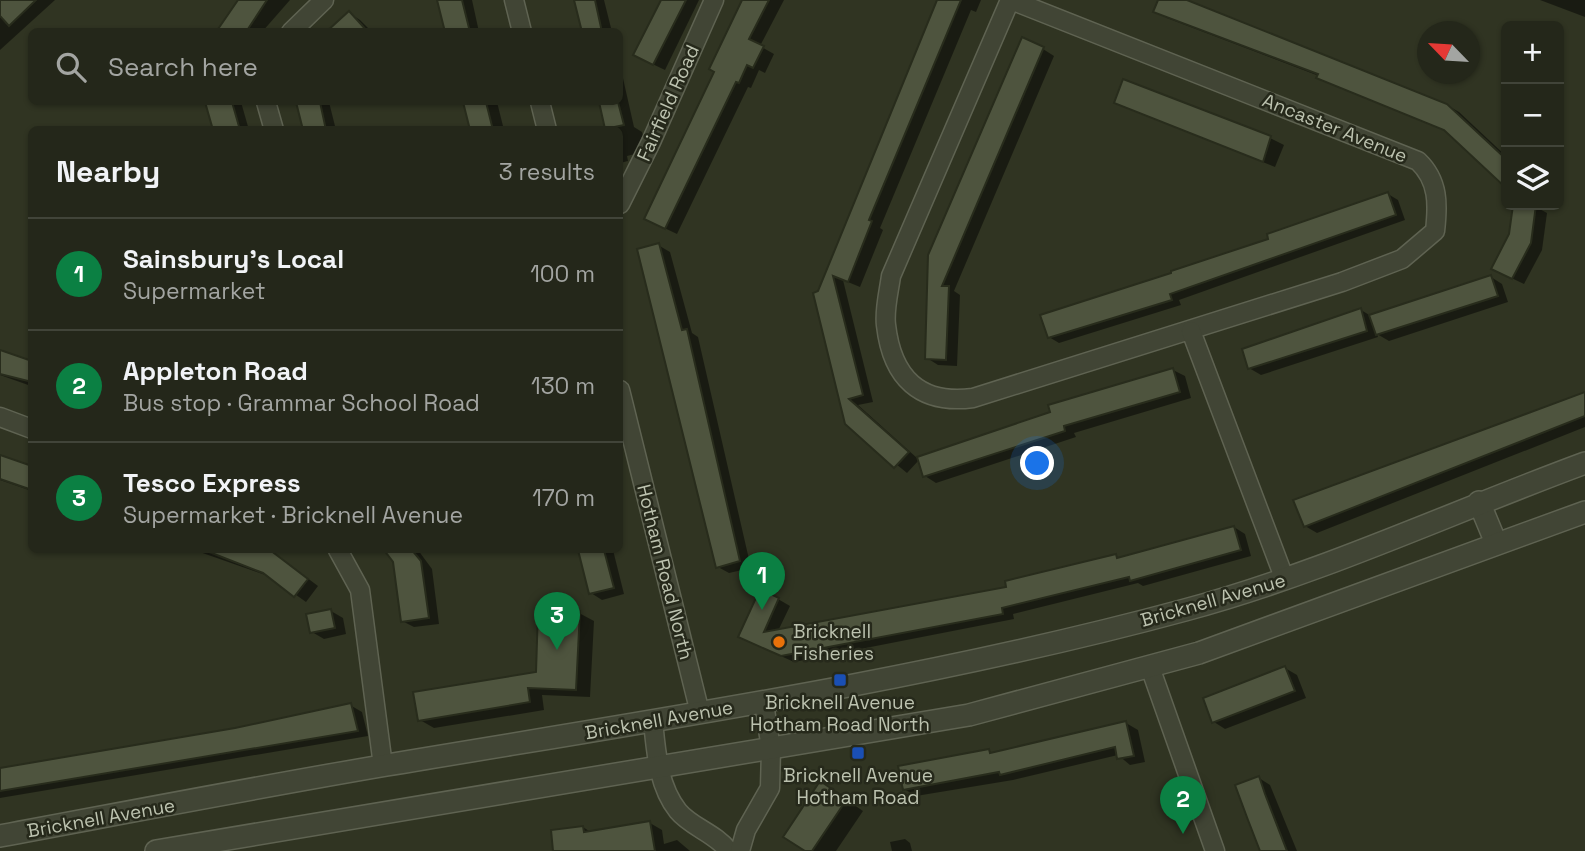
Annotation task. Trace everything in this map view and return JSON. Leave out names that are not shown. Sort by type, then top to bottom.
[{"type":"street","points":[[295,28],[324,0]]},
{"type":"street","points":[[514,0],[521,28]]},
{"type":"street","name":"Fairfield Road","points":[[623,198],[714,0]]},
{"type":"street","name":"Ancaster Avenue","points":[[1010,0],[1418,161],[1427,169],[1438,199],[1435,231],[1402,259],[1342,282],[1191,331],[973,398],[948,401],[923,392],[904,379],[892,353],[885,323],[891,276],[1010,0]]},
{"type":"street","points":[[267,105],[273,126]]},
{"type":"street","points":[[541,105],[546,126]]},
{"type":"street","points":[[1191,331],[1285,580]]},
{"type":"street","name":"Hotham Road North","points":[[623,402],[700,713]]},
{"type":"street","points":[[0,417],[28,428]]},
{"type":"street","name":"Bricknell Avenue","points":[[0,836],[383,766],[764,703],[975,663],[1189,609],[1285,580],[1479,502],[1585,463]]},
{"type":"street","points":[[1479,502],[1496,543]]},
{"type":"street","points":[[156,851],[969,715],[1150,667],[1340,604],[1496,543],[1585,512]]},
{"type":"street","points":[[340,553],[360,590],[383,766]]},
{"type":"street","points":[[1150,667],[1215,851]]},
{"type":"street","points":[[740,851],[746,830],[770,788],[771,749],[764,703]]},
{"type":"street","points":[[653,721],[658,769],[678,811],[720,839],[729,851]]},
{"type":"building","points":[[0,0],[36,0],[9,26],[0,16]]},
{"type":"building","points":[[238,0],[267,0],[249,28],[219,28]]},
{"type":"building","points":[[437,0],[462,0],[469,28],[444,28]]},
{"type":"building","points":[[574,0],[595,0],[601,28],[581,28]]},
{"type":"building","points":[[661,0],[686,0],[653,65],[633,55]]},
{"type":"building","points":[[742,0],[769,0],[749,39],[764,46],[753,68],[747,65],[739,83],[736,82],[665,229],[644,219],[714,72],[709,69]]},
{"type":"building","points":[[937,0],[961,0],[869,220],[872,221],[848,282],[833,276],[863,395],[849,399],[909,452],[894,468],[845,424],[813,293],[818,291]]},
{"type":"building","points":[[1158,0],[1187,0],[1447,104],[1501,154],[1501,183],[1444,130],[1316,78],[1318,74],[1153,12]]},
{"type":"building","points":[[349,11],[364,28],[330,28]]},
{"type":"building","points":[[1022,37],[1044,47],[942,286],[949,286],[946,360],[925,359],[928,255]]},
{"type":"building","points":[[1123,79],[1271,136],[1263,162],[1114,103]]},
{"type":"building","points":[[206,105],[233,105],[239,126],[212,126]]},
{"type":"building","points":[[297,105],[321,105],[325,126],[302,126]]},
{"type":"building","points":[[464,105],[487,105],[492,126],[469,126]]},
{"type":"building","points":[[600,105],[619,105],[624,125],[604,126]]},
{"type":"building","points":[[1388,192],[1396,215],[1170,294],[1172,300],[1048,338],[1040,315],[1268,239],[1267,234]]},
{"type":"building","points":[[1512,210],[1535,210],[1531,243],[1512,279],[1491,269],[1509,234]]},
{"type":"building","points":[[659,243],[682,330],[687,329],[740,561],[716,568],[637,249]]},
{"type":"building","points":[[1491,275],[1498,296],[1376,335],[1369,315]]},
{"type":"building","points":[[1361,308],[1367,331],[1248,369],[1242,349]]},
{"type":"building","points":[[0,350],[28,360],[28,381],[0,374]]},
{"type":"building","points":[[1173,368],[1180,392],[1064,426],[1065,431],[923,477],[917,457],[1050,412],[1048,405]]},
{"type":"building","points":[[1585,392],[1585,416],[1304,527],[1293,500]]},
{"type":"building","points":[[0,455],[28,465],[28,489],[0,479]]},
{"type":"building","points":[[1234,526],[1241,550],[1130,581],[1129,577],[1002,608],[1003,614],[781,656],[738,637],[760,589],[779,598],[764,632],[1006,587],[1005,581],[1116,554],[1117,558]]},
{"type":"building","points":[[212,553],[274,553],[308,579],[294,597],[263,573]]},
{"type":"building","points":[[386,553],[414,553],[421,561],[429,618],[401,622],[393,562]]},
{"type":"building","points":[[579,553],[605,553],[614,588],[589,594]]},
{"type":"building","points":[[331,609],[335,628],[310,633],[306,614]]},
{"type":"building","points":[[538,610],[580,611],[576,690],[528,688],[530,702],[418,721],[413,692],[536,672]]},
{"type":"building","points":[[1285,666],[1295,691],[1212,723],[1203,698]]},
{"type":"building","points":[[351,703],[358,731],[0,791],[0,768],[235,728]]},
{"type":"building","points":[[1126,721],[1134,756],[1117,759],[1115,747],[1000,775],[999,772],[903,790],[898,766],[989,749],[990,753]]},
{"type":"building","points":[[1259,776],[1287,851],[1260,851],[1248,820],[1235,785]]},
{"type":"building","points":[[820,781],[847,799],[812,851],[805,851],[783,837]]},
{"type":"building","points":[[650,821],[655,851],[553,851],[551,830],[583,826],[584,832]]},
{"type":"place","name":"Sainsbury's Local","points":[[762,610]]},
{"type":"place","name":"Bricknell Fisheries","points":[[779,642]]},
{"type":"place","name":"Tesco Express","points":[[557,650]]},
{"type":"place","name":"Bricknell Avenue Hotham Road North","points":[[840,680]]},
{"type":"place","name":"Bricknell Avenue Hotham Road","points":[[858,753]]},
{"type":"place","name":"Appleton Road","points":[[1183,834]]}]
